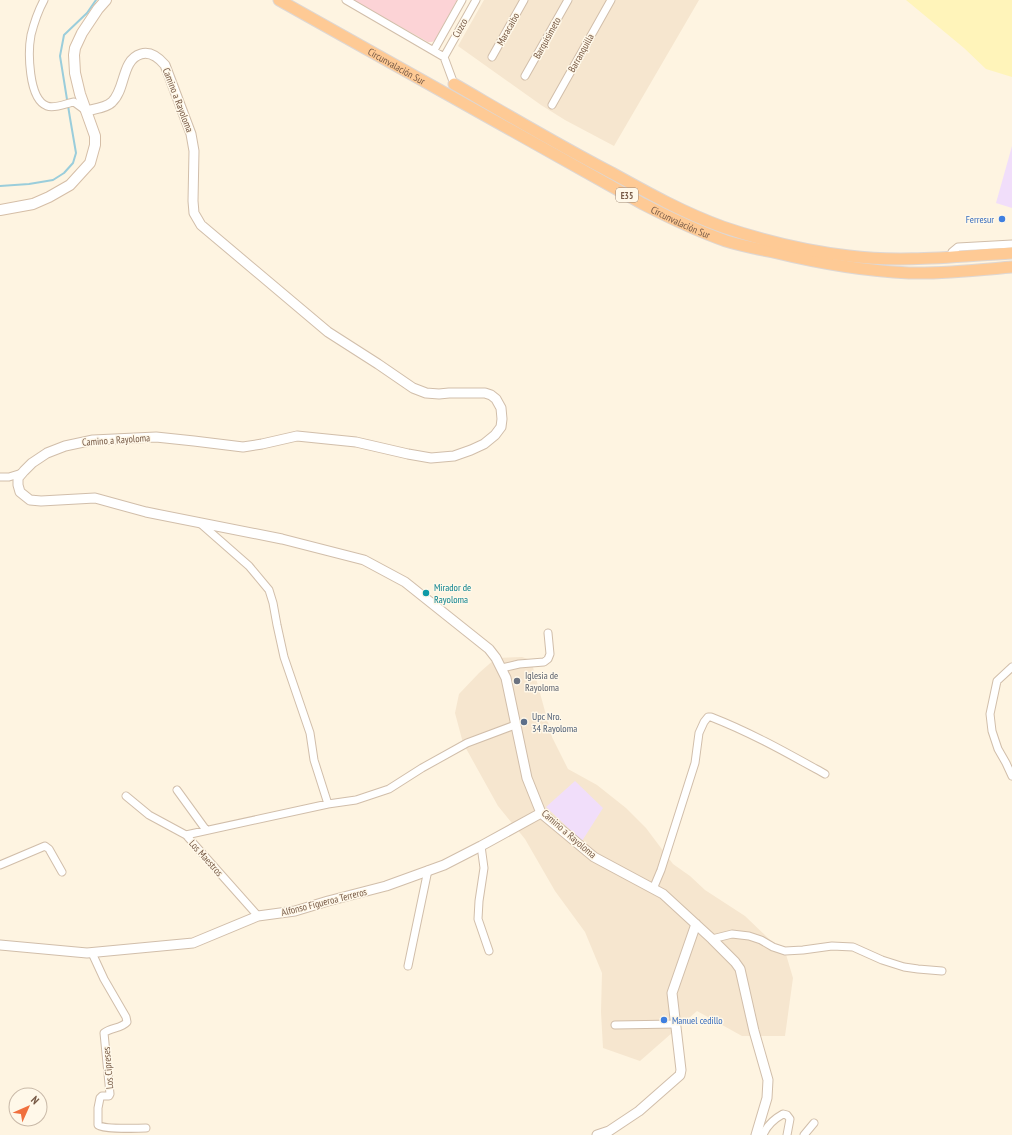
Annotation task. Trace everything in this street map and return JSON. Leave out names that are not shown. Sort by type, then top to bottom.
[{"type":"highway","name":"Circunvalación Sur","points":[[279,0],[643,204],[683,224],[718,238],[804,260],[888,272],[941,272],[1012,267]]},
{"type":"highway","name":"Circunvalación Sur","points":[[454,84],[632,184],[674,206],[723,227],[780,244],[850,256],[912,259],[1012,253]]},
{"type":"main road","points":[[0,210],[33,204],[70,185],[90,163],[95,141],[94,131],[78,86],[74,61],[75,48],[82,33],[106,0]]},
{"type":"street","points":[[44,0],[31,34],[29,44],[30,70],[36,96],[44,104],[50,107],[73,102],[86,111]]},
{"type":"street","points":[[346,0],[444,57],[454,84]]},
{"type":"street","name":"Cuzco","points":[[434,50],[462,0]]},
{"type":"street","name":"Cuzco","points":[[444,57],[476,0]]},
{"type":"street","name":"Maracaibo","points":[[492,57],[524,0]]},
{"type":"street","name":"Barquisimeto","points":[[526,76],[568,0]]},
{"type":"street","name":"Barranquilla","points":[[552,105],[611,0]]},
{"type":"street","name":"Camino a Rayoloma","points":[[86,111],[108,106],[112,103],[120,90],[132,60],[140,54],[146,53],[158,57],[165,65],[191,134],[194,152],[194,213],[200,225],[328,332],[413,388],[426,393],[485,393],[491,395],[496,399],[501,408],[501,427],[495,435],[484,444],[471,450],[454,456],[431,458],[356,442],[297,436],[243,447],[156,437],[93,440],[65,446],[47,453],[32,463],[18,478],[20,492],[30,500],[42,501],[95,498],[146,512],[282,539],[364,560],[405,582],[489,649],[502,668],[506,678],[527,778],[541,813],[594,857],[663,894],[712,939],[740,969],[754,1031],[768,1080],[767,1098],[756,1135]]},
{"type":"street","points":[[73,102],[78,86]]},
{"type":"street","points":[[950,257],[952,252],[958,247],[1012,244]]},
{"type":"street","points":[[0,477],[9,477],[22,473]]},
{"type":"street","points":[[200,523],[249,566],[269,590],[284,657],[310,733],[314,760],[328,804]]},
{"type":"street","points":[[502,668],[519,664],[544,662],[548,659],[550,654],[548,633]]},
{"type":"street","points":[[1012,666],[997,681],[990,714],[992,731],[998,749],[1012,776]]},
{"type":"street","points":[[653,889],[661,870],[695,763],[699,733],[708,717],[739,728],[774,745],[825,774]]},
{"type":"street","points":[[186,835],[328,804],[356,800],[389,790],[422,768],[467,743],[515,725]]},
{"type":"street","points":[[177,790],[206,830]]},
{"type":"street","name":"Los Maestros","points":[[126,796],[149,815],[186,835],[258,916]]},
{"type":"street","name":"Alfonso Figueroa Terreros","points":[[0,945],[92,953],[193,943],[258,916],[295,912],[328,901],[386,886],[444,865],[541,813]]},
{"type":"street","points":[[0,865],[43,846],[48,847],[55,857],[62,872]]},
{"type":"street","points":[[481,846],[484,868],[478,920],[489,951]]},
{"type":"street","points":[[408,966],[428,870]]},
{"type":"street","points":[[597,1135],[609,1131],[639,1110],[680,1075],[681,1070],[672,993],[696,924]]},
{"type":"street","points":[[712,939],[732,934],[749,936],[785,951],[832,946],[853,947],[882,960],[904,967],[942,971]]},
{"type":"street","name":"Los Cipreses","points":[[92,953],[127,1022],[122,1026],[112,1028],[104,1033],[110,1094],[109,1096],[102,1096],[100,1098],[98,1108],[98,1125],[101,1127],[110,1128],[146,1128]]},
{"type":"street","points":[[615,1026],[676,1024]]},
{"type":"street","points":[[763,1135],[770,1123],[783,1114],[787,1115],[790,1119],[787,1135]]},
{"type":"street","points":[[804,1135],[814,1123]]},
{"type":"shaded area","points":[[353,0],[457,0],[435,40],[428,42]]},
{"type":"shaded area","points":[[484,0],[699,0],[614,146],[565,120],[541,105],[458,46]]},
{"type":"shaded area","points":[[1012,146],[1012,208],[996,203]]},
{"type":"shaded area","points":[[522,657],[531,660],[552,737],[568,769],[597,785],[626,808],[646,828],[673,864],[690,876],[705,890],[745,916],[769,939],[785,951],[793,978],[785,1036],[742,1036],[697,1011],[640,1061],[603,1048],[601,1012],[602,973],[585,932],[555,891],[525,839],[498,806],[463,743],[455,713],[459,694],[496,658]]},
{"type":"shaded area","points":[[575,781],[603,808],[582,841],[546,807]]},
{"type":"sand","points":[[906,0],[1012,0],[1012,77],[986,69],[964,48]]},
{"type":"waterway","points":[[0,186],[29,184],[53,180],[64,173],[73,163],[76,153],[60,56],[64,35],[87,13],[96,0]]},
{"type":"place","name":"Ferresur","points":[[1002,219]]},
{"type":"place","name":"Mirador de Rayoloma","points":[[426,593]]},
{"type":"place","name":"Iglesia de Rayoloma","points":[[517,681]]},
{"type":"place","name":"Upc Nro. 34 Rayoloma","points":[[524,722]]},
{"type":"place","name":"Manuel cedillo","points":[[664,1020]]}]
